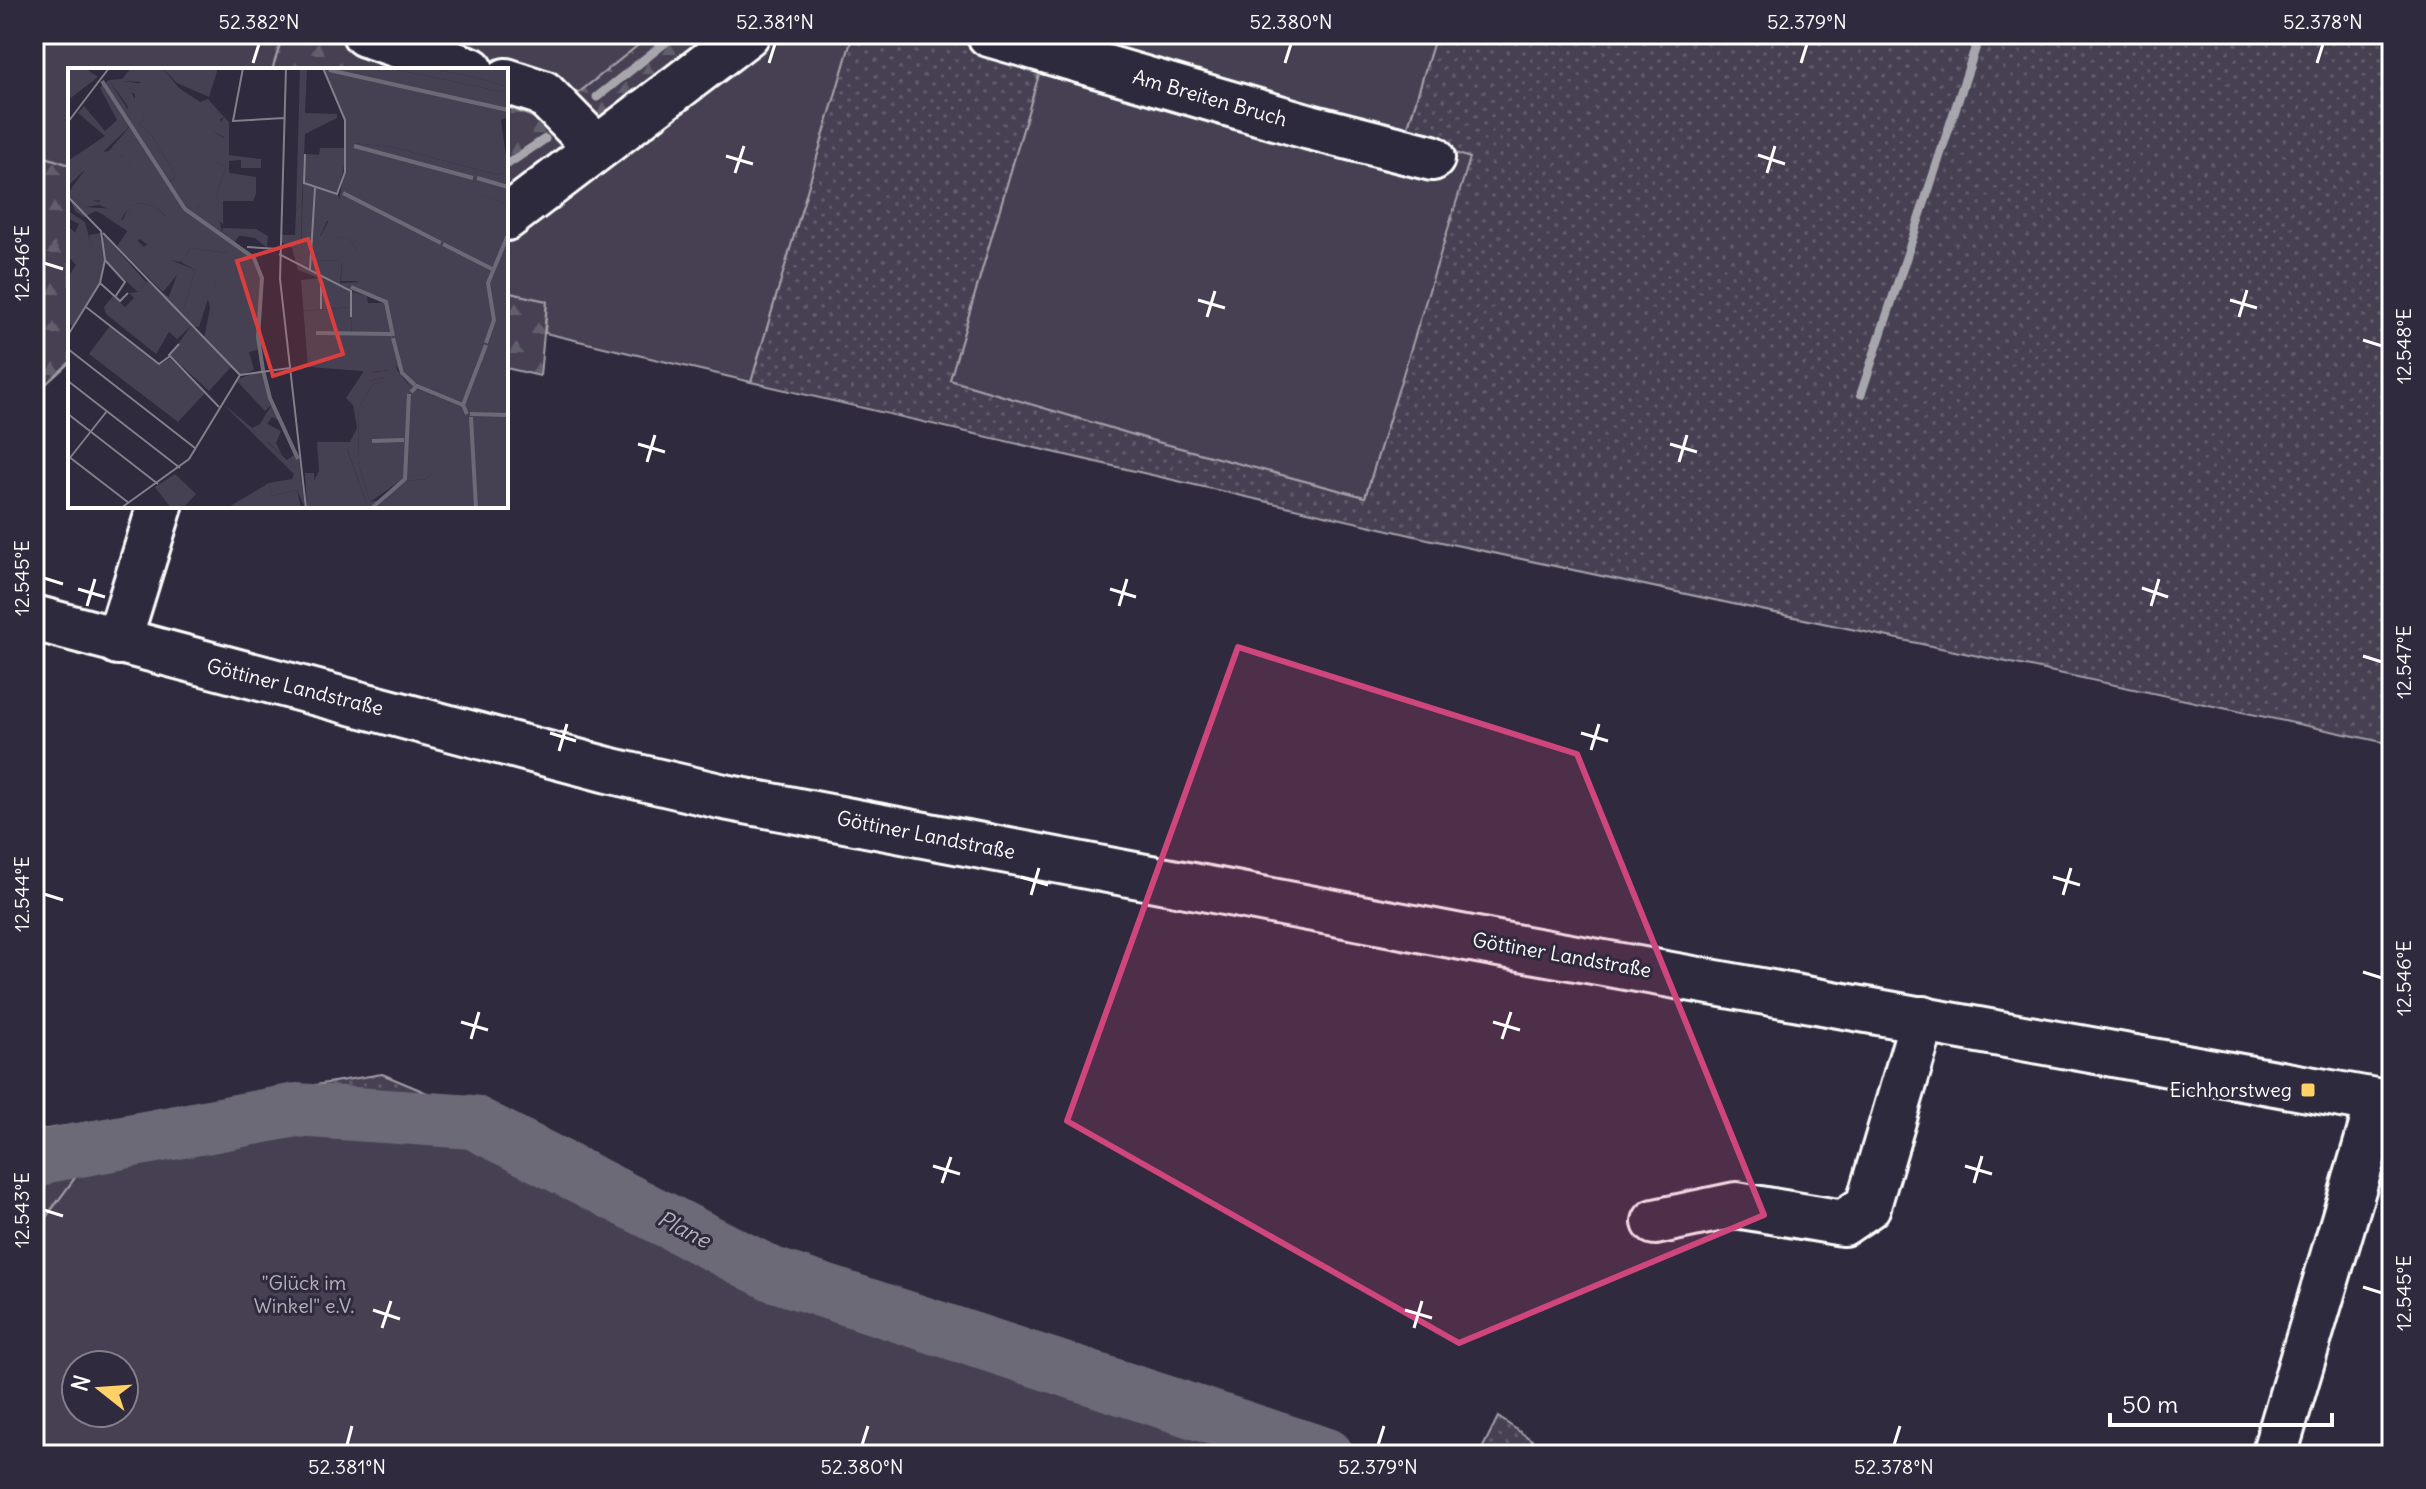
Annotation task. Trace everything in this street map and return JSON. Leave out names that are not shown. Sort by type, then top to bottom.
[{"type":"street","points":[[365,34],[465,68]]},
{"type":"street","points":[[508,216],[747,34]]},
{"type":"street","name":"Am Breiten Bruch","points":[[989,34],[1310,127],[1432,158]]},
{"type":"street","points":[[508,82],[543,93],[596,147]]},
{"type":"street","points":[[118,642],[159,508]]},
{"type":"street","name":"Göttiner Landstraße","points":[[34,618],[608,770],[717,795],[1498,944],[2386,1103]]},
{"type":"street","points":[[1655,1222],[1736,1205],[1843,1223],[1868,1206],[1923,1019]]},
{"type":"street","points":[[2274,1455],[2386,1103]]},
{"type":"highlighted area","points":[[1238,647],[1577,754],[1764,1215],[1459,1343],[1067,1121]]},
{"type":"green space","points":[[34,34],[283,34],[273,68],[68,68],[68,164],[34,153]]},
{"type":"green space","points":[[283,34],[402,34],[418,68],[273,68]]},
{"type":"green space","points":[[429,34],[652,34],[543,121],[508,107],[508,68],[420,68]]},
{"type":"green space","points":[[652,34],[734,34],[508,207],[508,107],[543,121]]},
{"type":"green space","points":[[764,34],[853,34],[751,382],[545,333],[547,301],[508,292],[508,228]]},
{"type":"green space","points":[[853,34],[996,34],[1043,61],[950,380],[1158,442],[1365,497],[1469,158],[1405,137],[1436,34],[2392,34],[2392,744],[1432,540],[751,382]]},
{"type":"green space","points":[[996,34],[1436,34],[1405,136],[1470,158],[1365,497],[1158,442],[950,380],[1043,61]]},
{"type":"green space","points":[[34,153],[68,164],[68,364],[34,395]]},
{"type":"green space","points":[[508,292],[547,301],[540,376],[508,368]]},
{"type":"green space","points":[[382,1074],[530,1136],[691,1219],[803,1265],[1106,1376],[1372,1455],[1262,1455],[1099,1404],[719,1272],[524,1163],[471,1145],[301,1132],[80,1171],[34,1160],[34,1131]]},
{"type":"green space","name":"\"Glück im Winkel\" e.V.","points":[[301,1132],[471,1145],[523,1163],[719,1272],[1099,1404],[1262,1455],[34,1455],[34,1234],[80,1171]]},
{"type":"green space","points":[[34,1160],[80,1171],[34,1234]]},
{"type":"green space","points":[[1498,1417],[1554,1455],[1479,1455]]},
{"type":"waterway","points":[[597,97],[676,34]]},
{"type":"waterway","points":[[1861,394],[1980,34]]},
{"type":"waterway","points":[[508,164],[545,139]]},
{"type":"waterway","name":"Plane","points":[[34,1163],[42,1157],[296,1110],[473,1122],[772,1274],[1327,1455]]},
{"type":"place","name":"Eichhorstweg","points":[[2308,1090]]}]
